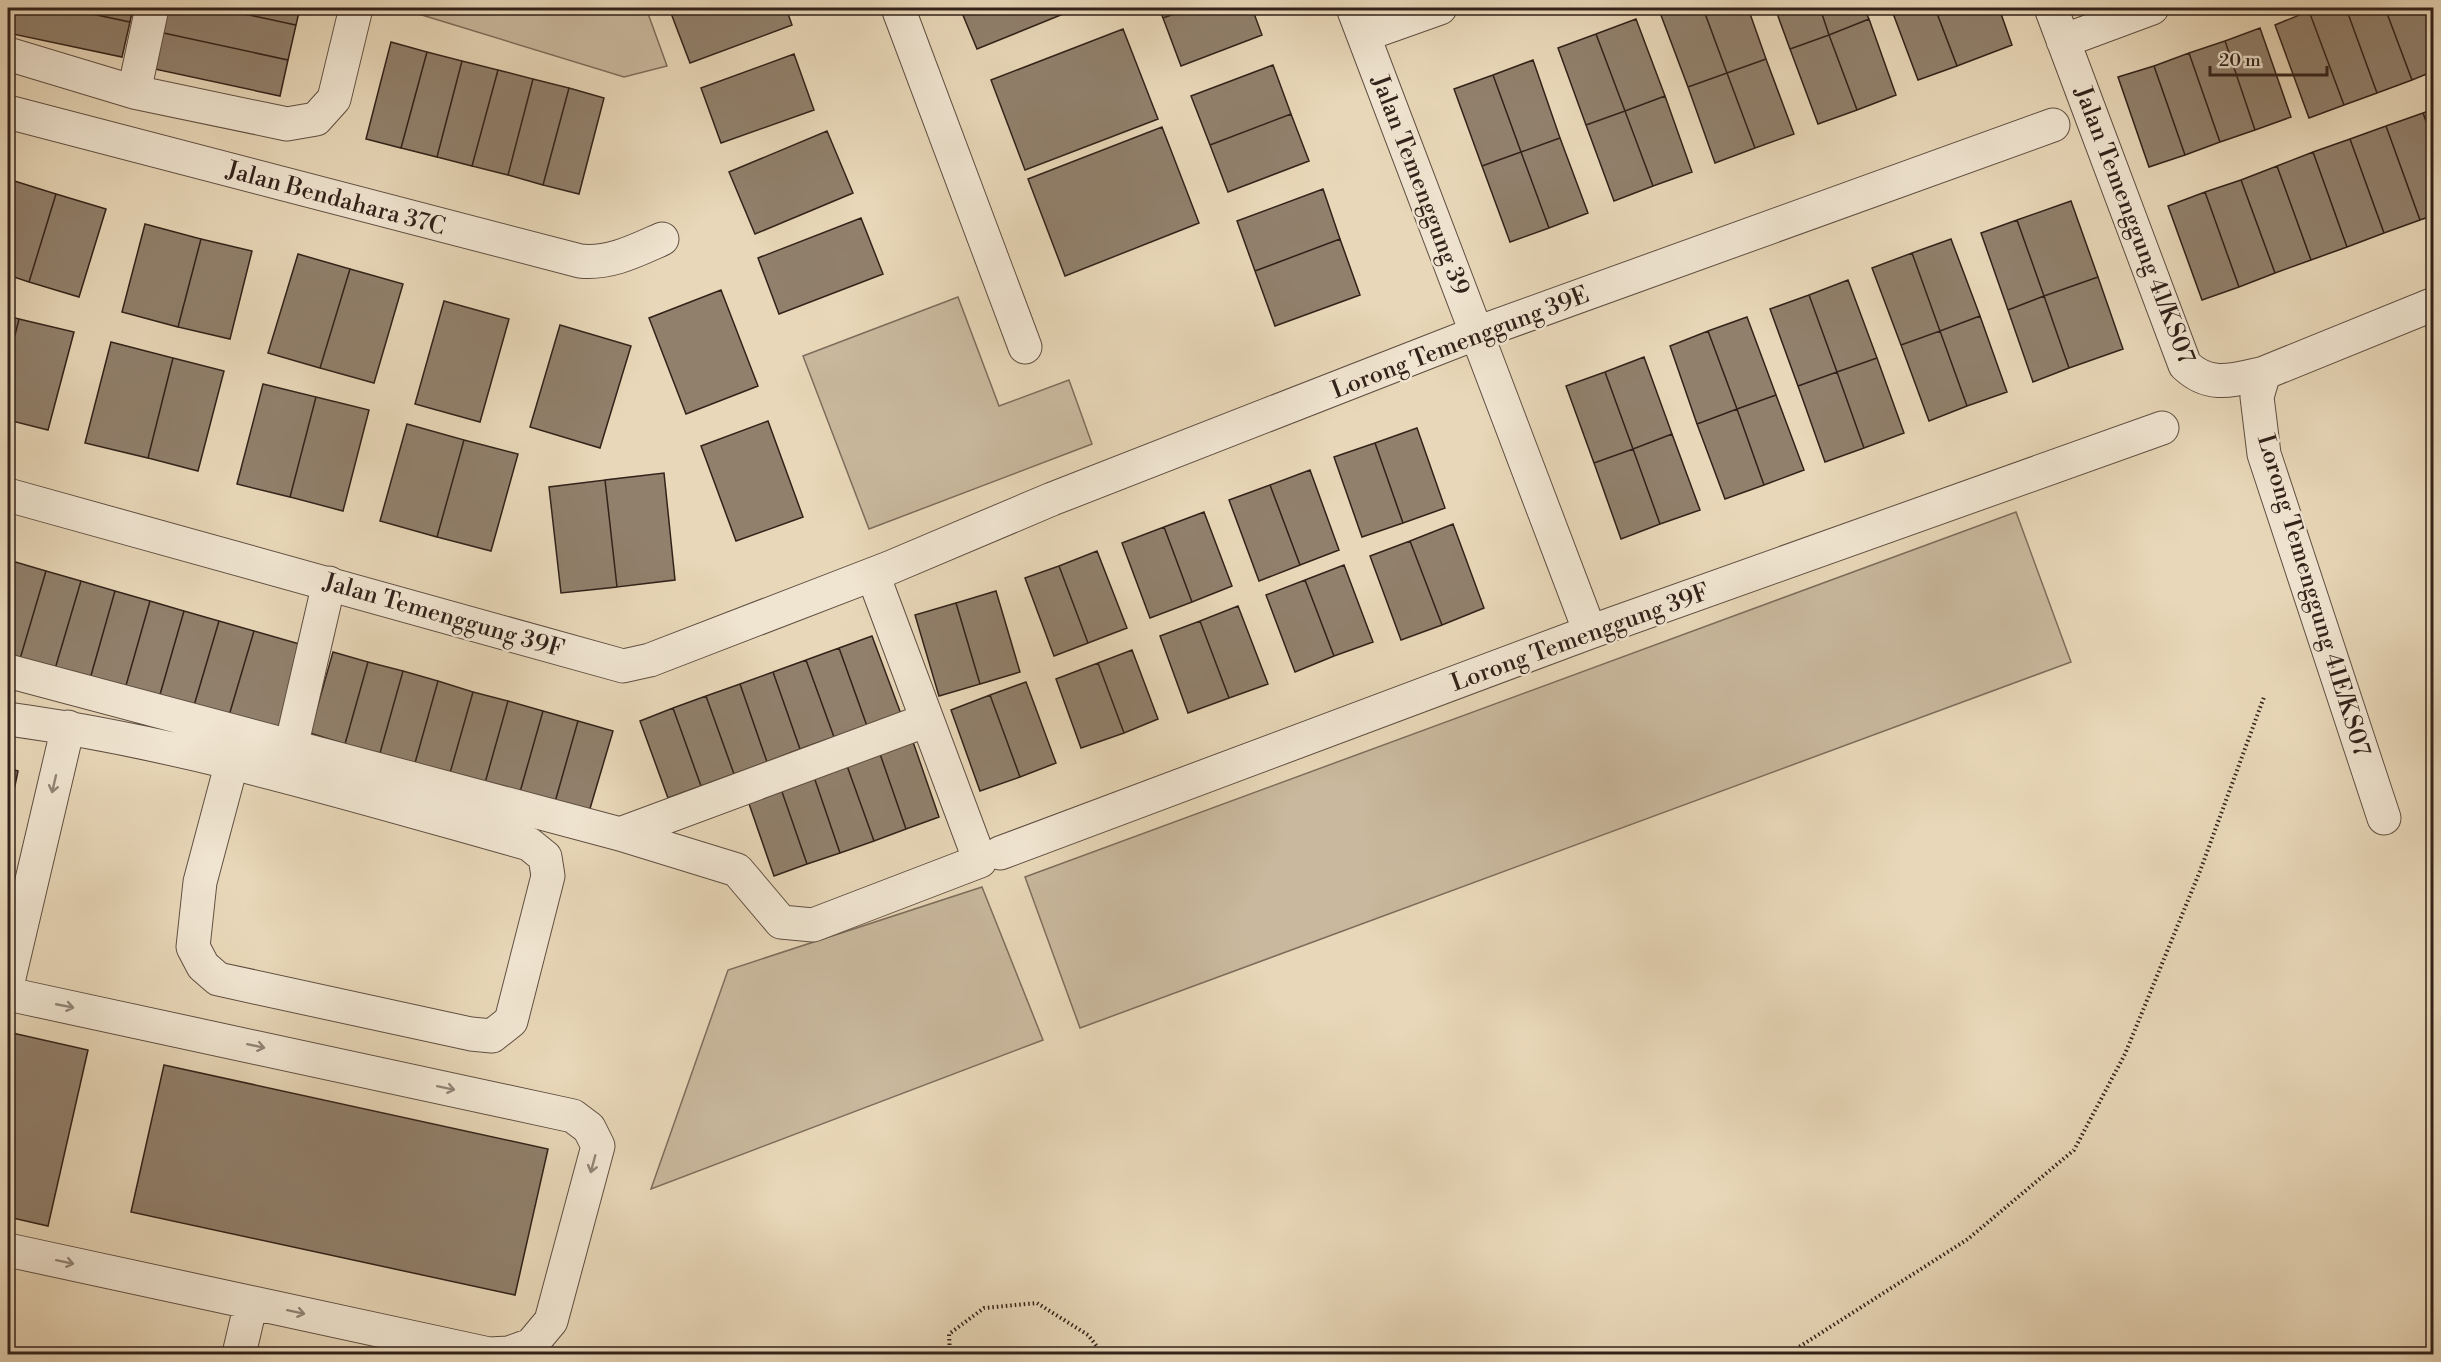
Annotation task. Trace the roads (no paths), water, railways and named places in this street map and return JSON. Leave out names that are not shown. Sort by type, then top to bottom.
[{"type":"street","points":[[134,92],[152,8]]},
{"type":"street","points":[[8,54],[134,92],[287,124],[316,119],[334,99],[356,8]]},
{"type":"street","points":[[898,8],[1025,347]]},
{"type":"street","points":[[1359,21],[1440,8]]},
{"type":"street","name":"Jalan Temenggung 41/KS07","points":[[2051,8],[2185,365],[2198,377],[2226,382],[2264,373]]},
{"type":"street","points":[[2063,41],[2152,8]]},
{"type":"street","name":"Jalan Temenggung 39","points":[[1359,21],[1590,632]]},
{"type":"street","name":"Jalan Bendahara 37C","points":[[8,112],[580,261],[599,263],[616,259],[662,239]]},
{"type":"street","name":"Lorong Temenggung 39E","points":[[873,574],[1052,499],[1477,333],[2053,125]]},
{"type":"street","points":[[2264,373],[2433,304]]},
{"type":"street","name":"Lorong Temenggung 41E/KS07","points":[[2264,373],[2257,397],[2264,454],[2384,818]]},
{"type":"street","name":"Lorong Temenggung 39F","points":[[620,834],[737,870],[781,922],[813,925],[1590,632],[2162,428]]},
{"type":"street","name":"Jalan Temenggung 39F","points":[[8,495],[623,666],[650,660],[873,574]]},
{"type":"street","points":[[873,574],[927,720],[990,857]]},
{"type":"street","points":[[291,747],[329,583]]},
{"type":"street","points":[[8,671],[620,834],[927,720]]},
{"type":"street","points":[[8,719],[68,727],[232,762],[529,843],[545,857],[548,876],[511,1021],[492,1036],[471,1034],[218,978],[203,966],[193,946],[200,882],[232,762]]},
{"type":"street","points":[[8,982],[68,727]]},
{"type":"street","points":[[8,994],[573,1116],[590,1128],[598,1146],[551,1321],[531,1345],[509,1353],[489,1354],[8,1250]]},
{"type":"street","points":[[239,1354],[251,1303]]}]
